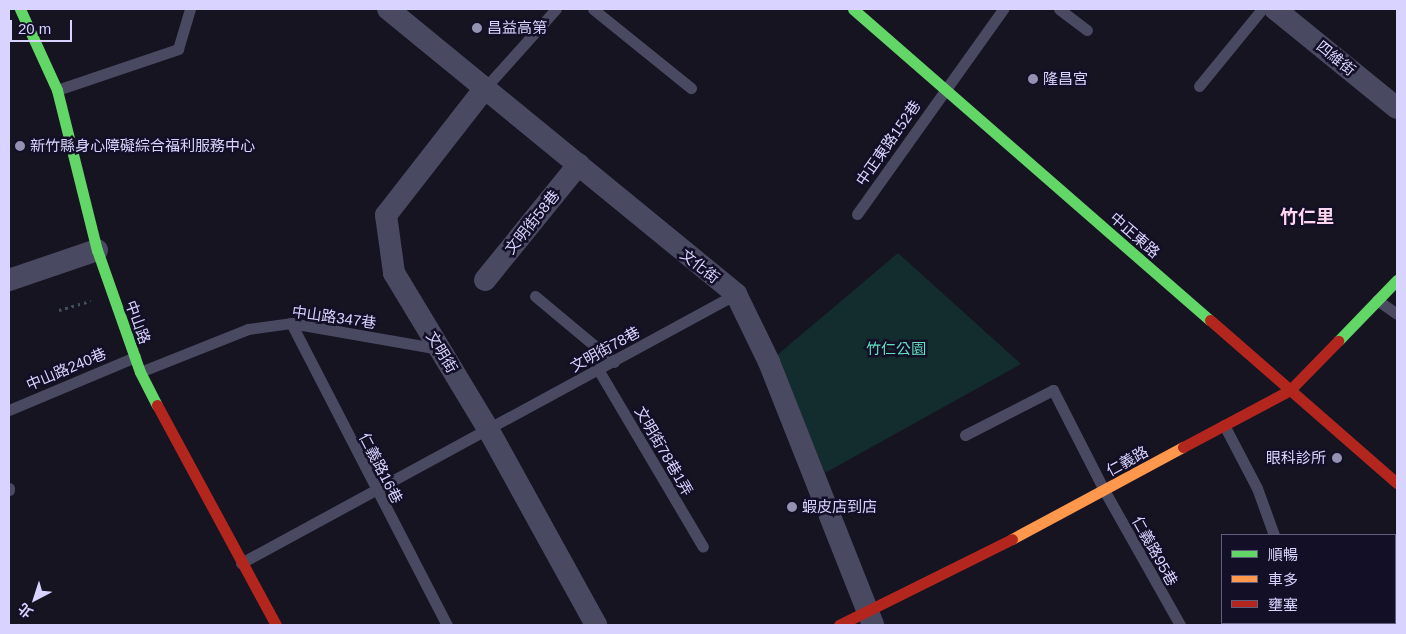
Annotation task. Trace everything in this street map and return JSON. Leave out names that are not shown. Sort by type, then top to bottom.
[{"type":"street","name":"中山路","points":[[20,9],[57,90],[97,250],[140,372],[276,625]]},
{"type":"street","name":"文化街","points":[[388,9],[580,164],[662,236],[736,294],[758,335],[871,618]]},
{"type":"street","name":"中正東路","points":[[852,9],[1397,483]]},
{"type":"street","name":"四維街","points":[[1273,9],[1397,108]]},
{"type":"street","name":"文明街","points":[[485,88],[386,215],[394,273],[488,429],[596,625]]},
{"type":"street","name":"文明街58巷","points":[[485,280],[580,164]]},
{"type":"street","points":[[9,280],[97,250]]},
{"type":"street","name":"仁義路","points":[[839,625],[871,618],[1290,390],[1397,280]]},
{"type":"lane","points":[[57,90],[178,49],[190,9]]},
{"type":"lane","points":[[485,88],[556,9]]},
{"type":"lane","points":[[592,9],[691,88]]},
{"type":"lane","name":"中正東路152巷","points":[[857,214],[944,88],[1003,9]]},
{"type":"lane","points":[[1059,9],[1087,30]]},
{"type":"lane","points":[[1199,86],[1273,9]]},
{"type":"lane","name":"文明街78巷","points":[[241,563],[736,294]]},
{"type":"lane","points":[[535,296],[614,362]]},
{"type":"lane","points":[[1377,300],[1397,314]]},
{"type":"lane","name":"中山路347巷","points":[[140,372],[248,329],[291,323],[441,349]]},
{"type":"lane","name":"仁義路16巷","points":[[291,323],[376,491],[447,625]]},
{"type":"lane","name":"中山路240巷","points":[[9,410],[135,357]]},
{"type":"lane","name":"文明街78巷1弄","points":[[599,370],[703,547]]},
{"type":"lane","name":"仁義路95巷","points":[[965,435],[1053,390],[1104,490],[1180,625]]},
{"type":"lane","points":[[1224,425],[1257,488],[1274,534]]},
{"type":"path","points":[[59,310],[113,294]]},
{"type":"green space","name":"竹仁公園","points":[[898,253],[1021,364],[825,473],[776,356]]},
{"type":"green space","points":[[1319,624],[1320,625],[1229,625]]},
{"type":"traffic: fast","points":[[20,9],[57,90],[97,250],[140,372],[157,405]]},
{"type":"traffic: fast","points":[[853,9],[1210,320]]},
{"type":"traffic: fast","points":[[1338,341],[1397,280]]},
{"type":"traffic: slow","points":[[1012,539],[1183,447]]},
{"type":"traffic: jam","points":[[1210,320],[1397,483]]},
{"type":"traffic: jam","points":[[1183,447],[1290,390],[1338,341]]},
{"type":"traffic: jam","points":[[157,405],[276,625]]},
{"type":"traffic: jam","points":[[839,625],[1012,539]]},
{"type":"place","name":"昌益高第","points":[[477,28]]},
{"type":"place","name":"隆昌宮","points":[[1033,79]]},
{"type":"place","name":"新竹縣身心障礙綜合福利服務中心","points":[[20,146]]},
{"type":"place","name":"眼科診所","points":[[1337,458]]},
{"type":"place","name":"蝦皮店到店","points":[[792,507]]},
{"type":"district","name":"竹仁里","points":[[1307,217]]}]
